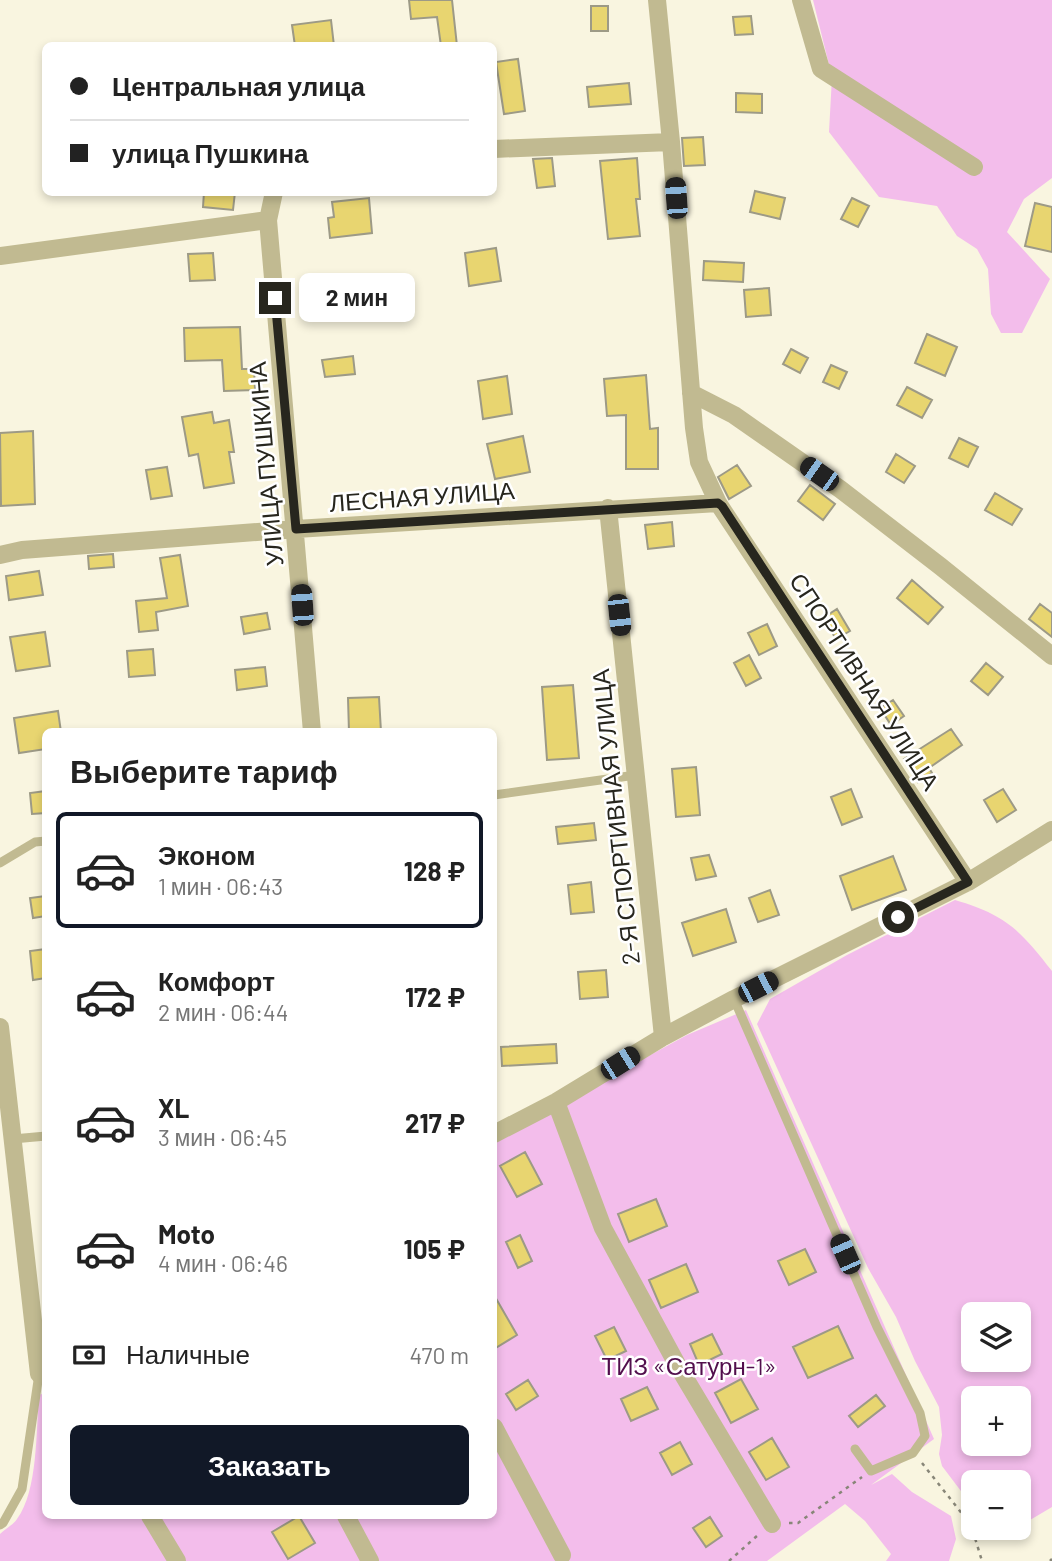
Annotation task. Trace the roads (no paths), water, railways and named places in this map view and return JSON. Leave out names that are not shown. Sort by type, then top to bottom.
[{"type":"street","name":"СПОРТИВНАЯ УЛИЦА","points":[[657,0],[699,462],[720,505],[968,882]]},
{"type":"street","points":[[801,0],[821,69],[974,167]]},
{"type":"street","points":[[497,149],[671,142]]},
{"type":"street","name":"УЛИЦА ПУШКИНА","points":[[273,196],[268,220],[312,728]]},
{"type":"street","points":[[0,256],[268,220]]},
{"type":"street","points":[[691,393],[734,415],[840,489],[1052,656]]},
{"type":"street","name":"ЛЕСНАЯ УЛИЦА","points":[[0,555],[22,550],[296,529],[608,508],[720,505]]},
{"type":"street","name":"2-Я СПОРТИВНАЯ УЛИЦА","points":[[608,508],[663,1037]]},
{"type":"street","points":[[497,1132],[556,1102],[663,1037],[734,999],[968,882],[1052,830]]},
{"type":"street","points":[[0,1027],[42,1373]]},
{"type":"street","points":[[556,1102],[603,1228],[679,1368],[772,1524]]},
{"type":"street","points":[[497,1433],[562,1555]]},
{"type":"street","points":[[152,1519],[177,1561]]},
{"type":"street","points":[[348,1519],[370,1561]]},
{"type":"lane","points":[[497,795],[636,775]]},
{"type":"lane","points":[[0,863],[35,842],[42,841]]},
{"type":"lane","points":[[734,999],[877,1327],[920,1413],[925,1436],[913,1453],[871,1471],[855,1449]]},
{"type":"lane","points":[[12,1139],[42,1136]]},
{"type":"lane","points":[[0,1525],[22,1489],[42,1373]]},
{"type":"park label","name":"ТИЗ «Сатурн-1»","points":[[689,1365]]}]
